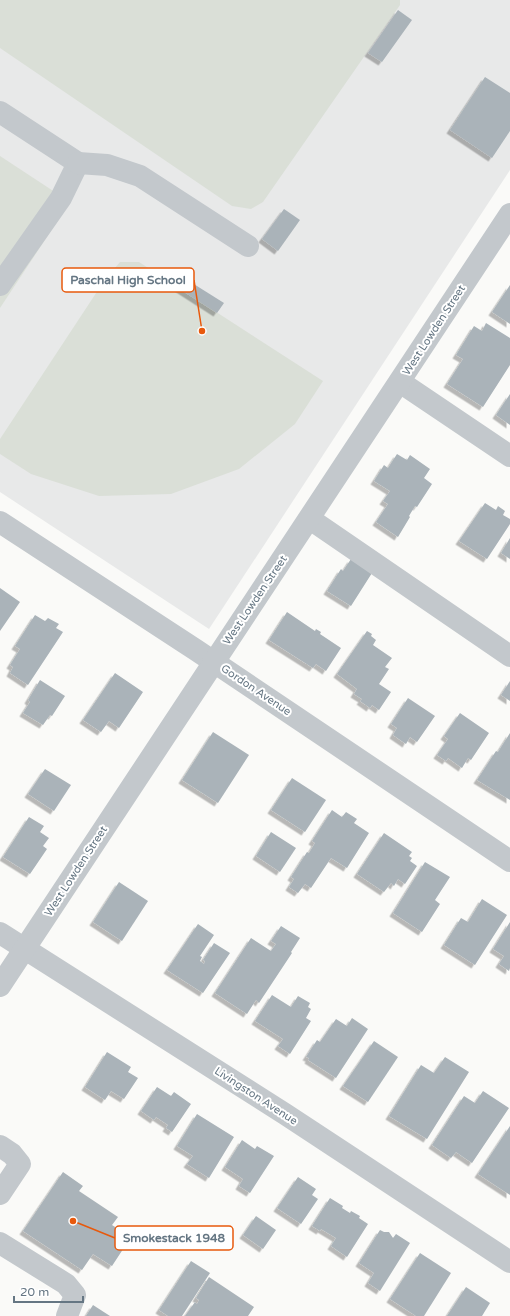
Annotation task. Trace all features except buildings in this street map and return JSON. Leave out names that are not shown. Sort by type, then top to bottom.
[{"type":"street","points":[[0,112],[78,163],[107,164],[140,176],[248,246]]},
{"type":"street","points":[[0,285],[60,198],[78,163]]},
{"type":"street","name":"West Lowden Street","points":[[0,986],[509,218]]},
{"type":"street","points":[[400,382],[510,456]]},
{"type":"street","points":[[310,518],[510,656]]},
{"type":"street","name":"Gordon Avenue","points":[[0,522],[214,662],[510,861]]},
{"type":"street","name":"Livingston Avenue","points":[[0,933],[285,1114],[510,1262]]},
{"type":"street","points":[[0,1146],[12,1154],[20,1164],[0,1194]]},
{"type":"street","points":[[0,1243],[66,1284],[75,1295],[67,1316]]},
{"type":"shaded area","points":[[0,0],[510,0],[510,170],[209,629],[0,492]]},
{"type":"shaded area","points":[[0,0],[400,0],[400,5],[263,202],[251,209],[232,206],[0,48]]},
{"type":"shaded area","points":[[0,156],[70,202],[0,308]]},
{"type":"shaded area","points":[[120,262],[139,262],[323,381],[295,424],[239,469],[171,494],[99,496],[31,474],[0,454],[0,439],[104,281]]},
{"type":"place","name":"Paschal High School","points":[[202,331]]},
{"type":"place","name":"Smokestack 1948","points":[[73,1221]]}]
